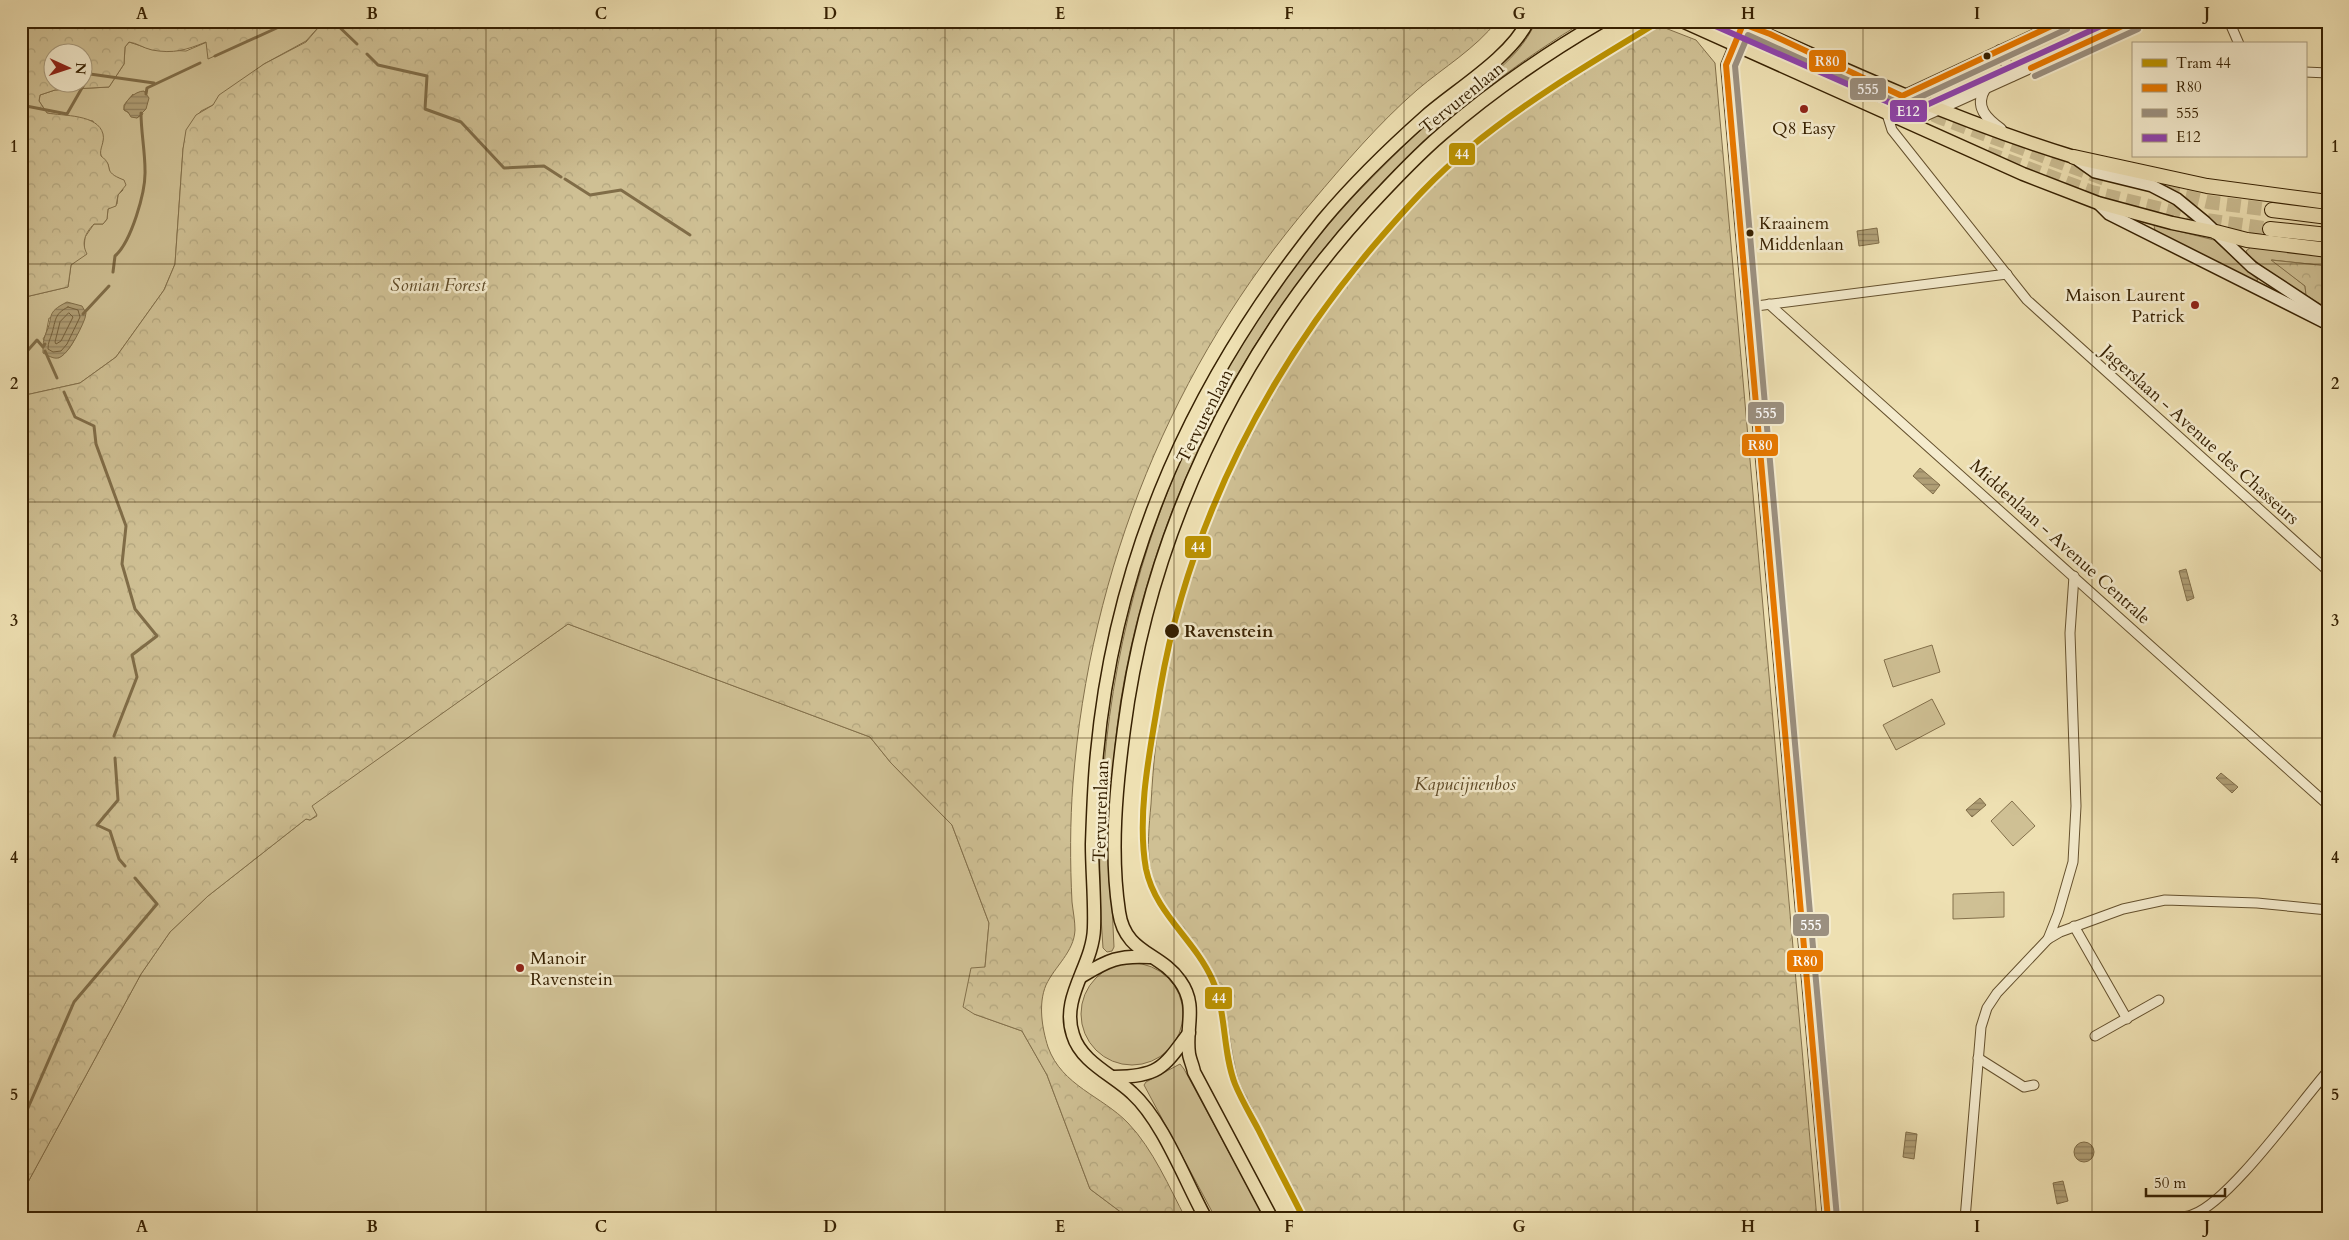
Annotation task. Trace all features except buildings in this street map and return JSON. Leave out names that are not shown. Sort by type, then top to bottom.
[{"type":"highway","points":[[2074,157],[2207,186],[2328,202]]},
{"type":"highway","points":[[2272,210],[2328,217]]},
{"type":"highway","points":[[2270,229],[2328,235]]},
{"type":"highway","points":[[2216,232],[2246,240],[2328,250]]},
{"type":"main road","name":"Tervurenlaan","points":[[1206,1219],[1156,1121],[1142,1102],[1114,1077],[1084,1055],[1074,1040],[1069,1021],[1070,1006],[1091,950],[1094,934],[1092,844],[1097,756],[1104,697],[1120,616],[1140,547],[1183,440],[1229,352],[1275,282],[1326,217],[1380,158],[1428,114],[1517,40],[1528,21]]},
{"type":"main road","name":"Tervurenlaan","points":[[1272,1219],[1194,1072],[1189,1052],[1191,1014],[1184,988],[1166,967],[1134,945],[1125,933],[1119,915],[1116,843],[1120,756],[1128,697],[1150,597],[1163,553],[1210,441],[1251,364],[1295,295],[1340,238],[1394,179],[1440,135],[1537,61],[1602,21]]},
{"type":"main road","points":[[1682,21],[1911,122],[2023,174],[2098,202],[2172,223],[2216,232]]},
{"type":"main road","points":[[1740,23],[1770,34],[1902,96],[1937,110],[2014,139],[2074,157],[2095,172],[2145,184],[2166,192],[2187,206],[2258,272],[2328,317]]},
{"type":"main road","points":[[2098,202],[2108,214],[2328,324]]},
{"type":"main road","points":[[2240,256],[2236,244],[2246,240]]},
{"type":"main road","points":[[1082,976],[1097,966],[1115,958],[1150,957]]},
{"type":"main road","points":[[1114,1077],[1142,1076],[1160,1068],[1174,1054],[1189,1033]]},
{"type":"street","points":[[1886,111],[1902,96],[2063,21]]},
{"type":"street","points":[[1911,122],[2134,21]]},
{"type":"street","points":[[2230,21],[2238,42]]},
{"type":"street","points":[[1740,23],[1726,65],[1828,1219]]},
{"type":"street","points":[[2000,50],[2012,76]]},
{"type":"street","points":[[2306,72],[2328,73]]},
{"type":"street","points":[[1985,89],[1981,100],[1984,115],[2014,139]]},
{"type":"street","name":"Jagerslaan - Avenue des Chasseurs","points":[[1886,111],[1892,130],[2027,300],[2328,571]]},
{"type":"street","points":[[1748,307],[2007,274]]},
{"type":"street","name":"Middenlaan - Avenue Centrale","points":[[1769,304],[2328,805]]},
{"type":"street","points":[[1965,1219],[1981,1027],[1987,1008],[1997,993],[2030,961],[2048,939],[2064,897],[2073,862],[2076,806],[2070,633],[2074,576]]},
{"type":"street","points":[[2048,939],[2074,926],[2123,908],[2166,900],[2257,903],[2328,910]]},
{"type":"street","points":[[2074,926],[2126,1019]]},
{"type":"street","points":[[2095,1036],[2159,1000]]},
{"type":"street","points":[[1978,1058],[2024,1087],[2034,1085]]},
{"type":"street","points":[[2175,1219],[2195,1214],[2216,1199],[2244,1171],[2328,1071]]},
{"type":"green space","points":[[21,21],[292,21],[208,59],[206,42],[186,49],[167,52],[152,50],[129,42],[125,47],[124,64],[109,87],[92,88],[92,42],[42,42],[42,92],[49,92],[40,95],[39,101],[47,113],[87,119],[100,127],[103,134],[101,156],[108,163],[112,174],[124,180],[126,185],[118,195],[116,206],[108,209],[107,219],[103,224],[94,224],[88,231],[84,242],[87,254],[71,265],[68,287],[21,298]]},
{"type":"green space","points":[[256,21],[324,21],[306,41],[264,64],[213,105],[201,111],[187,130],[183,149],[175,264],[164,290],[116,357],[80,383],[21,396],[21,298],[68,287],[71,265],[84,249],[85,237],[94,224],[103,224],[107,219],[108,209],[117,204],[118,195],[123,190],[119,178],[114,178],[110,173],[108,164],[101,156],[93,121],[47,113],[39,101],[40,95],[49,92],[92,92],[92,88],[109,87],[124,64],[125,47],[129,42],[150,49],[186,51]],"holes":[[[133,94],[143,114],[137,118],[124,110],[124,105]],[[49,318],[83,322],[70,347],[58,358],[43,339],[46,334]]]},
{"type":"green space","name":"Sonian Forest","points":[[324,21],[1497,21],[1469,49],[1403,103],[1349,159],[1262,265],[1218,331],[1179,401],[1146,473],[1119,548],[1098,625],[1082,703],[1073,783],[1071,857],[1074,938],[1068,952],[1046,985],[1042,1000],[1044,1032],[1054,1060],[1063,1072],[1084,1090],[1118,1114],[1137,1133],[1160,1169],[1186,1219],[1130,1219],[1090,1189],[1047,1075],[1022,1031],[974,1014],[963,1007],[971,968],[985,967],[989,923],[952,825],[891,763],[870,737],[568,624],[312,806],[317,815],[310,820],[306,819],[208,896],[170,932],[141,974],[21,1195],[21,396],[80,383],[116,357],[164,290],[175,264],[186,130],[196,115],[213,105],[219,95],[264,64],[306,42]]},
{"type":"green space","points":[[1536,21],[1585,21],[1496,81],[1415,150],[1342,227],[1277,312],[1222,403],[1177,499],[1143,600],[1120,705],[1113,765],[1111,826],[1114,947],[1112,951],[1107,952],[1103,948],[1100,844],[1106,742],[1123,642],[1149,544],[1185,451],[1231,361],[1288,275],[1364,185],[1432,120],[1504,64],[1528,37]]},
{"type":"green space","name":"Kapucijnenbos","points":[[1660,26],[1696,40],[1715,63],[1817,1219],[1308,1219],[1239,1083],[1235,1070],[1224,1002],[1215,976],[1199,949],[1161,898],[1154,884],[1150,868],[1149,828],[1157,732],[1163,689],[1181,608],[1207,529],[1241,452],[1280,379],[1326,310],[1378,245],[1436,184],[1517,114],[1577,74]]},
{"type":"green space","points":[[2154,225],[2214,240],[2258,280],[2255,282],[2155,231]]},
{"type":"green space","points":[[2251,247],[2328,257],[2328,266],[2272,260],[2305,286],[2306,295],[2271,273],[2248,255],[2246,251]]},
{"type":"green space","points":[[2271,260],[2328,266],[2328,309],[2306,295],[2305,286]]},
{"type":"green space","points":[[568,624],[870,737],[891,763],[952,825],[989,923],[985,967],[974,1014],[1022,1031],[1047,1075],[1090,1189],[1130,1219],[21,1219],[21,1195],[141,974],[170,932],[208,896],[306,819],[310,820],[317,816],[311,806]]},
{"type":"green space","points":[[1932,645],[1940,672],[1893,687],[1884,660]]},
{"type":"green space","points":[[1932,699],[1945,724],[1896,750],[1883,725]]},
{"type":"green space","points":[[2012,801],[2035,826],[2013,846],[1991,821]]},
{"type":"green space","points":[[2004,892],[2004,917],[1953,919],[1953,894]]},
{"type":"green space","points":[[1132,963],[1142,964],[1161,971],[1175,985],[1182,1004],[1182,1024],[1175,1043],[1161,1057],[1142,1064],[1132,1065],[1122,1064],[1103,1057],[1089,1043],[1082,1024],[1081,1014],[1082,1004],[1089,985],[1103,971],[1122,964]]},
{"type":"green space","points":[[1180,1064],[1265,1219],[1216,1219],[1144,1085],[1146,1082]]},
{"type":"water","points":[[144,91],[149,98],[146,109],[137,118],[131,117],[124,110],[125,104],[133,95]]},
{"type":"water","points":[[1877,228],[1879,243],[1859,246],[1857,231]]},
{"type":"water","points":[[67,302],[82,306],[86,313],[85,318],[78,334],[66,352],[58,358],[50,357],[43,353],[44,340],[51,315],[56,309]]},
{"type":"water","points":[[1920,468],[1940,485],[1933,494],[1913,476]]},
{"type":"water","points":[[2186,569],[2194,598],[2187,601],[2179,571]]},
{"type":"water","points":[[2221,773],[2238,787],[2232,793],[2216,778]]},
{"type":"water","points":[[1980,798],[1986,805],[1972,817],[1966,810]]},
{"type":"water","points":[[1906,1132],[1917,1134],[1914,1159],[1903,1157]]},
{"type":"water","points":[[2084,1142],[2091,1145],[2094,1152],[2091,1159],[2084,1162],[2077,1159],[2074,1152],[2077,1145]]},
{"type":"water","points":[[2063,1181],[2068,1201],[2057,1204],[2053,1183]]},
{"type":"waterway","points":[[215,56],[292,21]]},
{"type":"waterway","points":[[333,21],[357,44]]},
{"type":"waterway","points":[[367,54],[378,65],[427,76],[425,109],[461,122],[504,168],[544,166],[561,177]]},
{"type":"waterway","points":[[146,94],[147,88],[200,63]]},
{"type":"waterway","points":[[21,105],[67,114],[90,74],[154,83]]},
{"type":"waterway","points":[[113,272],[115,256],[127,240],[143,191],[145,163],[141,113]]},
{"type":"waterway","points":[[565,179],[590,195],[621,190],[690,235]]},
{"type":"waterway","points":[[83,314],[109,286]]},
{"type":"waterway","points":[[21,358],[37,340],[43,347],[45,344]]},
{"type":"waterway","points":[[45,351],[57,378]]},
{"type":"waterway","points":[[64,392],[75,417],[94,426],[96,444],[126,526],[122,564],[135,609],[157,636],[132,655],[137,677],[114,736]]},
{"type":"waterway","points":[[115,758],[118,800],[97,825],[110,831],[119,859],[125,866]]},
{"type":"waterway","points":[[21,1124],[74,1002],[157,904],[135,878]]},
{"type":"tunnel","points":[[1699,21],[1746,45]]},
{"type":"tunnel","points":[[1721,21],[1778,46]]},
{"type":"tunnel","points":[[1876,89],[1941,118],[2105,179]]},
{"type":"tunnel","points":[[1987,153],[2092,192],[2207,220],[2270,229]]},
{"type":"tunnel","points":[[2165,192],[2208,202],[2272,210]]},
{"type":"tram line","name":"44","points":[[1304,1219],[1235,1084],[1228,1058],[1220,1005],[1212,979],[1195,951],[1166,913],[1151,885],[1146,869],[1143,825],[1149,756],[1173,627],[1191,566],[1213,506],[1240,448],[1270,392],[1304,338],[1341,286],[1382,236],[1434,180],[1490,131],[1561,82],[1660,21]]},
{"type":"transit line","name":"E12","points":[[1704,21],[1911,112],[2112,21]]},
{"type":"transit line","name":"R80","points":[[1828,1219],[1726,65],[1743,24],[1770,34],[1902,96],[2062,21]]},
{"type":"transit line","name":"R80","points":[[2031,68],[2133,21]]},
{"type":"transit line","name":"555","points":[[1837,1218],[1735,66],[1748,35],[1903,105],[2067,29]]},
{"type":"transit line","name":"555","points":[[2035,76],[2138,29]]},
{"type":"place","name":"Q8 Easy","points":[[1804,109]]},
{"type":"place","name":"Kraainem Middenlaan","points":[[1750,233]]},
{"type":"place","name":"Maison Laurent Patrick","points":[[2195,305]]},
{"type":"place","name":"Ravenstein","points":[[1172,631]]},
{"type":"place","name":"Manoir Ravenstein","points":[[520,968]]}]
